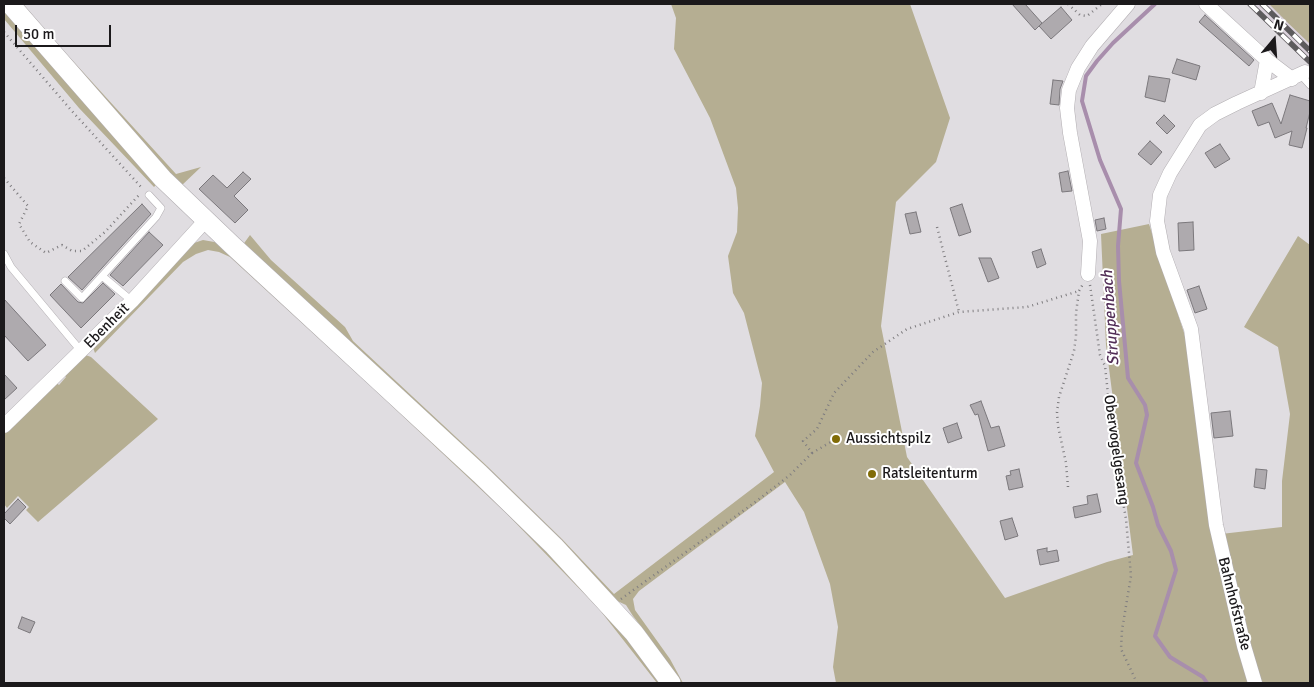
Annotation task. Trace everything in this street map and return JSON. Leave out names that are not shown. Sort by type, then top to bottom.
[{"type":"main road","points":[[10,4],[163,179],[480,474],[554,546],[634,632],[670,683]]},
{"type":"street","points":[[1088,274],[1090,241],[1070,133],[1067,108],[1069,90],[1078,68],[1092,46],[1128,4]]},
{"type":"street","points":[[1206,4],[1267,60],[1302,78]]},
{"type":"street","points":[[1261,93],[1267,60]]},
{"type":"street","points":[[1261,93],[1302,78]]},
{"type":"street","name":"Bahnhofstraße","points":[[1255,683],[1244,646],[1216,525],[1191,329],[1163,252],[1157,221],[1160,194],[1170,173],[1200,125],[1215,114],[1261,93]]},
{"type":"street","name":"Ebenheit","points":[[4,426],[82,352],[132,301],[205,220]]},
{"type":"lane","points":[[65,281],[82,298],[158,213],[161,208],[149,195]]},
{"type":"lane","points":[[4,254],[8,266],[82,352]]},
{"type":"lane","points":[[102,276],[132,301]]},
{"type":"path","points":[[1068,4],[1080,15],[1087,16],[1102,4]]},
{"type":"path","points":[[4,32],[71,110],[143,188],[138,196],[104,232],[82,251],[72,251],[62,245],[46,253],[30,242],[19,224],[28,206],[4,178]]},
{"type":"path","points":[[937,227],[959,312]]},
{"type":"path","name":"Obervogelgesang","points":[[1088,274],[1100,355],[1105,366],[1114,451],[1126,519],[1131,576],[1122,630],[1121,649],[1137,683]]},
{"type":"path","points":[[812,453],[803,441],[817,429],[834,393],[873,352],[907,329],[959,312],[1027,307],[1079,291],[1074,351],[1059,397],[1058,412],[1058,426],[1066,463],[1068,487]]},
{"type":"path","points":[[611,606],[754,503],[790,475],[812,453],[836,439]]},
{"type":"shaded area","points":[[19,4],[23,4],[176,174],[201,167],[180,187]]},
{"type":"shaded area","points":[[671,4],[910,4],[950,118],[936,162],[896,202],[881,326],[907,457],[1005,598],[1107,562],[1133,555],[1106,345],[1101,234],[1149,224],[1187,342],[1251,683],[836,683],[833,667],[838,627],[830,584],[804,512],[785,482],[639,591],[633,599],[635,610],[670,659],[683,683],[679,683],[626,605],[613,599],[242,246],[250,235],[271,260],[345,327],[353,341],[487,466],[562,539],[614,594],[774,472],[755,436],[762,383],[744,313],[733,293],[728,256],[737,232],[738,208],[736,188],[710,118],[674,49],[676,18]]},
{"type":"shaded area","points":[[1246,4],[1269,4],[1283,17],[1310,44],[1310,66]]},
{"type":"shaded area","points":[[1269,4],[1310,4],[1310,44],[1289,24]]},
{"type":"shaded area","points":[[4,5],[158,183],[154,187],[79,108],[4,19]]},
{"type":"shaded area","points":[[1298,236],[1310,245],[1310,683],[1260,683],[1221,534],[1282,527],[1282,481],[1290,414],[1278,347],[1244,327]]},
{"type":"shaded area","points":[[203,240],[220,243],[378,387],[603,607],[663,683],[657,683],[599,609],[507,514],[230,257],[208,250],[196,254],[183,262],[95,353],[92,345],[194,243]]},
{"type":"shaded area","points":[[83,354],[91,357],[158,419],[38,522],[26,510],[29,507],[18,496],[7,508],[4,504],[4,433],[54,381],[59,385],[66,377],[62,373]]},
{"type":"building","points":[[1012,4],[1025,4],[1042,23],[1035,30]]},
{"type":"building","points":[[1061,7],[1072,20],[1051,39],[1039,26]]},
{"type":"building","points":[[1205,15],[1254,60],[1249,66],[1199,22]]},
{"type":"building","points":[[1177,59],[1200,66],[1196,80],[1172,73]]},
{"type":"building","points":[[1149,76],[1170,79],[1165,102],[1145,97]]},
{"type":"building","points":[[1053,80],[1063,81],[1060,89],[1059,105],[1050,104]]},
{"type":"building","points":[[1290,95],[1310,101],[1310,112],[1302,148],[1289,145],[1292,131],[1275,138],[1269,122],[1258,126],[1252,111],[1272,103],[1281,124]]},
{"type":"building","points":[[1164,115],[1175,126],[1167,134],[1156,123]]},
{"type":"building","points":[[1150,141],[1162,152],[1151,165],[1138,154]]},
{"type":"building","points":[[1220,144],[1230,159],[1215,168],[1205,153]]},
{"type":"building","points":[[1068,171],[1072,191],[1062,192],[1059,173]]},
{"type":"building","points":[[243,172],[251,179],[234,196],[248,210],[235,223],[199,189],[213,175],[227,188]]},
{"type":"building","points":[[142,204],[151,214],[82,290],[68,277]]},
{"type":"building","points":[[962,204],[971,232],[959,236],[950,208]]},
{"type":"building","points":[[916,212],[921,232],[910,234],[905,214]]},
{"type":"building","points":[[1104,218],[1106,229],[1097,231],[1095,220]]},
{"type":"building","points":[[1193,222],[1194,250],[1179,251],[1178,223]]},
{"type":"building","points":[[149,232],[163,245],[123,286],[110,275]]},
{"type":"building","points":[[1041,249],[1046,264],[1037,268],[1032,252]]},
{"type":"building","points":[[979,258],[991,258],[999,278],[988,282]]},
{"type":"building","points":[[103,283],[115,294],[81,328],[50,295],[61,284],[78,302],[83,303]]},
{"type":"building","points":[[1199,286],[1207,309],[1195,313],[1187,290]]},
{"type":"building","points":[[4,299],[46,345],[28,361],[4,335]]},
{"type":"building","points":[[4,374],[17,388],[4,400]]},
{"type":"building","points":[[981,401],[991,428],[999,426],[1005,446],[988,451],[978,414],[975,415],[970,405]]},
{"type":"building","points":[[1230,411],[1233,436],[1214,438],[1211,413]]},
{"type":"building","points":[[957,423],[962,438],[948,443],[943,428]]},
{"type":"building","points":[[1019,469],[1023,487],[1009,490],[1006,476],[1011,475],[1010,471]]},
{"type":"building","points":[[1256,469],[1267,470],[1265,489],[1254,487]]},
{"type":"building","points":[[1097,494],[1101,512],[1075,518],[1073,507],[1088,504],[1087,496]]},
{"type":"building","points":[[18,499],[26,507],[10,524],[4,518],[4,514]]},
{"type":"building","points":[[1012,518],[1018,536],[1005,540],[1000,521]]},
{"type":"building","points":[[1047,548],[1047,552],[1057,550],[1059,561],[1040,565],[1037,550]]},
{"type":"building","points":[[22,617],[35,622],[30,633],[18,628]]},
{"type":"waterway","name":"Struppenbach","points":[[1155,4],[1113,43],[1097,61],[1086,76],[1082,101],[1100,160],[1121,209],[1118,246],[1119,281],[1128,378],[1145,405],[1147,415],[1136,463],[1158,525],[1171,551],[1176,570],[1155,636],[1170,657],[1203,677],[1207,683]]},
{"type":"railway","points":[[1250,4],[1310,62]]},
{"type":"railway","points":[[1262,4],[1310,51]]},
{"type":"place","name":"Aussichtspilz","points":[[836,439]]},
{"type":"place","name":"Ratsleitenturm","points":[[872,474]]}]
